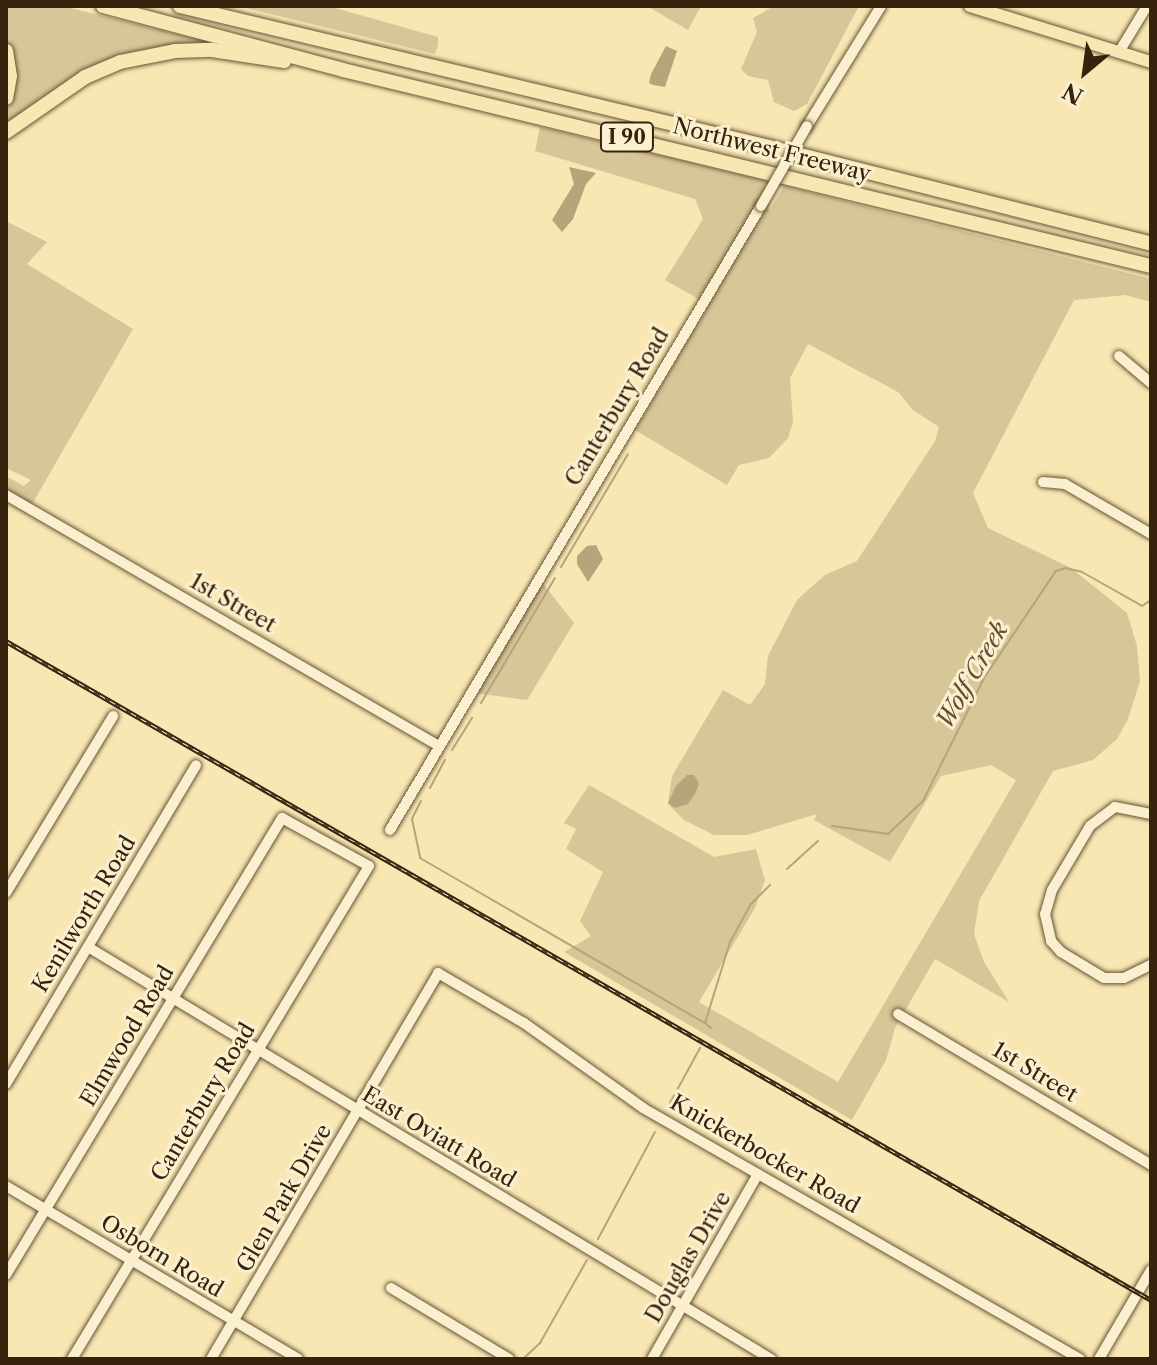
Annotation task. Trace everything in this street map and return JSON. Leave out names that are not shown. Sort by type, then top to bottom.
[{"type":"highway","name":"Northwest Freeway","points":[[103,6],[343,70],[1151,266]]},
{"type":"highway","name":"Northwest Freeway","points":[[180,6],[769,147],[1151,244]]},
{"type":"highway","points":[[193,6],[218,16]]},
{"type":"highway","points":[[6,132],[85,77],[120,62],[175,51],[212,50],[343,70]]},
{"type":"highway","points":[[6,51],[10,76],[6,98]]},
{"type":"main road","points":[[970,6],[1151,62]]},
{"type":"street","name":"Canterbury Road","points":[[390,830],[881,6]]},
{"type":"street","points":[[1119,52],[1147,6]]},
{"type":"street","points":[[1119,356],[1151,383]]},
{"type":"street","points":[[1043,482],[1065,484],[1151,534]]},
{"type":"street","name":"1st Street","points":[[6,495],[439,746]]},
{"type":"street","points":[[6,893],[113,716]]},
{"type":"street","name":"Kenilworth Road","points":[[6,1084],[196,765]]},
{"type":"street","points":[[1151,814],[1115,807],[1090,826],[1052,890],[1045,914],[1051,941],[1061,952],[1104,978],[1124,978],[1151,965]]},
{"type":"street","name":"Elmwood Road","points":[[6,1275],[282,818],[369,866]]},
{"type":"street","name":"Canterbury Road","points":[[72,1359],[369,866]]},
{"type":"street","name":"East Oviatt Road","points":[[88,947],[771,1359]]},
{"type":"street","name":"Glen Park Drive","points":[[211,1359],[438,973]]},
{"type":"street","name":"Knickerbocker Road","points":[[438,973],[524,1023],[643,1108],[1080,1359]]},
{"type":"street","name":"1st Street","points":[[898,1014],[1151,1165]]},
{"type":"street","name":"Douglas Drive","points":[[652,1359],[758,1174]]},
{"type":"street","name":"Osborn Road","points":[[6,1186],[298,1359]]},
{"type":"street","points":[[1099,1359],[1151,1270]]},
{"type":"street","points":[[391,1288],[509,1359]]},
{"type":"shaded area","points":[[6,6],[62,6],[225,46],[124,58],[6,126],[13,58],[6,38]]},
{"type":"shaded area","points":[[238,6],[328,6],[438,37],[438,45],[435,54]]},
{"type":"shaded area","points":[[647,6],[701,6],[688,30]]},
{"type":"shaded area","points":[[774,6],[859,6],[807,104],[794,111],[774,102],[768,80],[748,76],[741,69],[757,32],[753,18]]},
{"type":"shaded area","points":[[666,46],[677,51],[665,87],[653,85],[649,83],[651,74]]},
{"type":"shaded area","points":[[540,127],[772,182],[702,301],[665,280],[703,219],[695,199],[535,151]]},
{"type":"shaded area","points":[[569,167],[596,173],[586,184],[573,219],[562,232],[552,220],[574,184]]},
{"type":"shaded area","points":[[784,186],[1151,279],[1151,302],[1125,295],[1074,300],[973,493],[988,528],[1071,568],[1127,613],[1137,646],[1140,681],[1128,719],[1117,739],[1093,760],[1053,771],[979,901],[974,934],[984,962],[1009,1002],[935,959],[895,1028],[886,1060],[852,1120],[564,952],[591,936],[580,921],[603,872],[566,849],[576,829],[564,823],[589,785],[714,857],[756,849],[765,880],[755,908],[699,1002],[838,1082],[1016,780],[991,765],[941,776],[890,862],[814,820],[817,814],[747,835],[714,835],[684,820],[668,804],[672,776],[723,690],[750,705],[765,684],[768,656],[797,600],[825,575],[857,561],[935,441],[939,427],[913,410],[898,392],[808,344],[790,378],[793,422],[788,438],[769,458],[739,465],[727,485],[635,430],[766,209],[770,210]]},
{"type":"shaded area","points":[[6,221],[47,242],[27,264],[133,329],[31,506],[6,492],[6,476],[24,486],[31,480],[6,468]]},
{"type":"shaded area","points":[[596,545],[603,559],[588,582],[577,564],[577,556],[587,546]]},
{"type":"shaded area","points":[[541,581],[574,623],[527,700],[474,693]]},
{"type":"shaded area","points":[[687,775],[694,775],[699,784],[688,804],[675,808],[668,803],[676,786]]},
{"type":"waterway","points":[[561,567],[628,454]]},
{"type":"waterway","name":"Wolf Creek","points":[[832,826],[888,834],[923,801],[984,678],[1056,571],[1065,568],[1082,572],[1142,606],[1151,600]]},
{"type":"waterway","points":[[481,703],[555,578]]},
{"type":"waterway","points":[[452,750],[472,718]]},
{"type":"waterway","points":[[430,788],[445,760]]},
{"type":"waterway","points":[[421,801],[412,819],[420,858],[705,1023]]},
{"type":"waterway","name":"Wolf Creek","points":[[787,869],[818,841]]},
{"type":"waterway","name":"Wolf Creek","points":[[711,1028],[705,1023],[730,942],[751,904],[770,885]]},
{"type":"waterway","name":"Wolf Creek","points":[[670,1103],[700,1048]]},
{"type":"waterway","name":"Wolf Creek","points":[[598,1239],[655,1132]]},
{"type":"waterway","name":"Wolf Creek","points":[[525,1357],[540,1343],[587,1260]]},
{"type":"railway","points":[[6,641],[1151,1300]]}]
